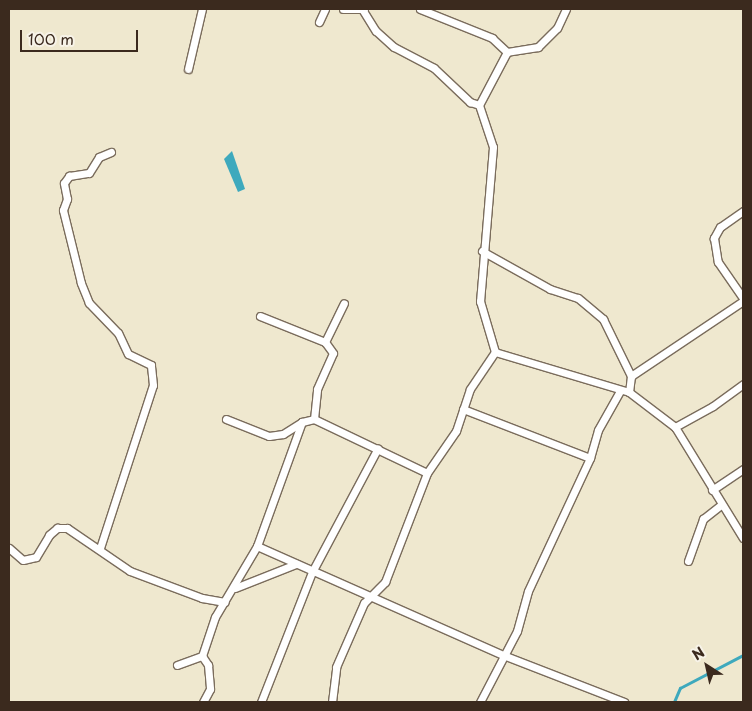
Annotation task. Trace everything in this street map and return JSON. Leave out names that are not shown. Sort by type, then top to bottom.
[{"type":"street","points":[[188,69],[202,9]]},
{"type":"street","points":[[319,22],[325,9]]},
{"type":"street","points":[[343,9],[363,9],[376,31],[394,47],[434,68],[470,102],[479,105]]},
{"type":"street","points":[[420,9],[492,38],[507,52]]},
{"type":"street","points":[[507,52],[538,47],[557,28],[566,9]]},
{"type":"street","points":[[495,352],[480,301],[482,251],[493,147],[479,105],[507,52]]},
{"type":"street","points":[[100,548],[153,386],[151,365],[128,354],[118,333],[89,303],[81,283],[63,210],[66,199],[64,183],[68,176],[89,173],[99,156],[111,152]]},
{"type":"street","points":[[631,376],[743,300],[718,262],[714,238],[720,228],[743,210]]},
{"type":"street","points":[[482,251],[550,289],[578,298],[603,319],[631,376],[629,392]]},
{"type":"street","points":[[325,342],[344,303]]},
{"type":"street","points":[[260,316],[325,342],[333,353],[317,389],[314,419]]},
{"type":"street","points":[[495,352],[629,392],[675,426],[721,505],[743,538]]},
{"type":"street","points":[[332,702],[342,652],[364,603],[385,582],[426,473],[456,431],[478,374],[495,352]]},
{"type":"street","points":[[675,426],[713,406],[743,384]]},
{"type":"street","points":[[480,702],[503,655],[517,632],[528,591],[555,528],[590,458],[598,430],[620,390]]},
{"type":"street","points":[[463,409],[590,458]]},
{"type":"street","points":[[226,419],[269,436],[282,434],[302,422],[314,419],[378,448],[426,473]]},
{"type":"street","points":[[202,656],[215,617],[235,588],[257,546],[302,422]]},
{"type":"street","points":[[261,702],[312,572],[378,448]]},
{"type":"street","points":[[712,490],[743,469]]},
{"type":"street","points":[[688,561],[703,519],[721,505]]},
{"type":"street","points":[[9,548],[23,560],[36,557],[57,528],[67,528],[100,548],[130,571],[202,598],[225,602]]},
{"type":"street","points":[[257,546],[503,655],[624,702]]},
{"type":"street","points":[[235,588],[296,564]]},
{"type":"street","points":[[177,664],[202,656]]},
{"type":"street","points":[[202,656],[208,665],[210,689],[203,702]]},
{"type":"water","points":[[232,151],[245,189],[238,192],[224,159]]},
{"type":"waterway","points":[[674,702],[680,688],[743,655]]}]
